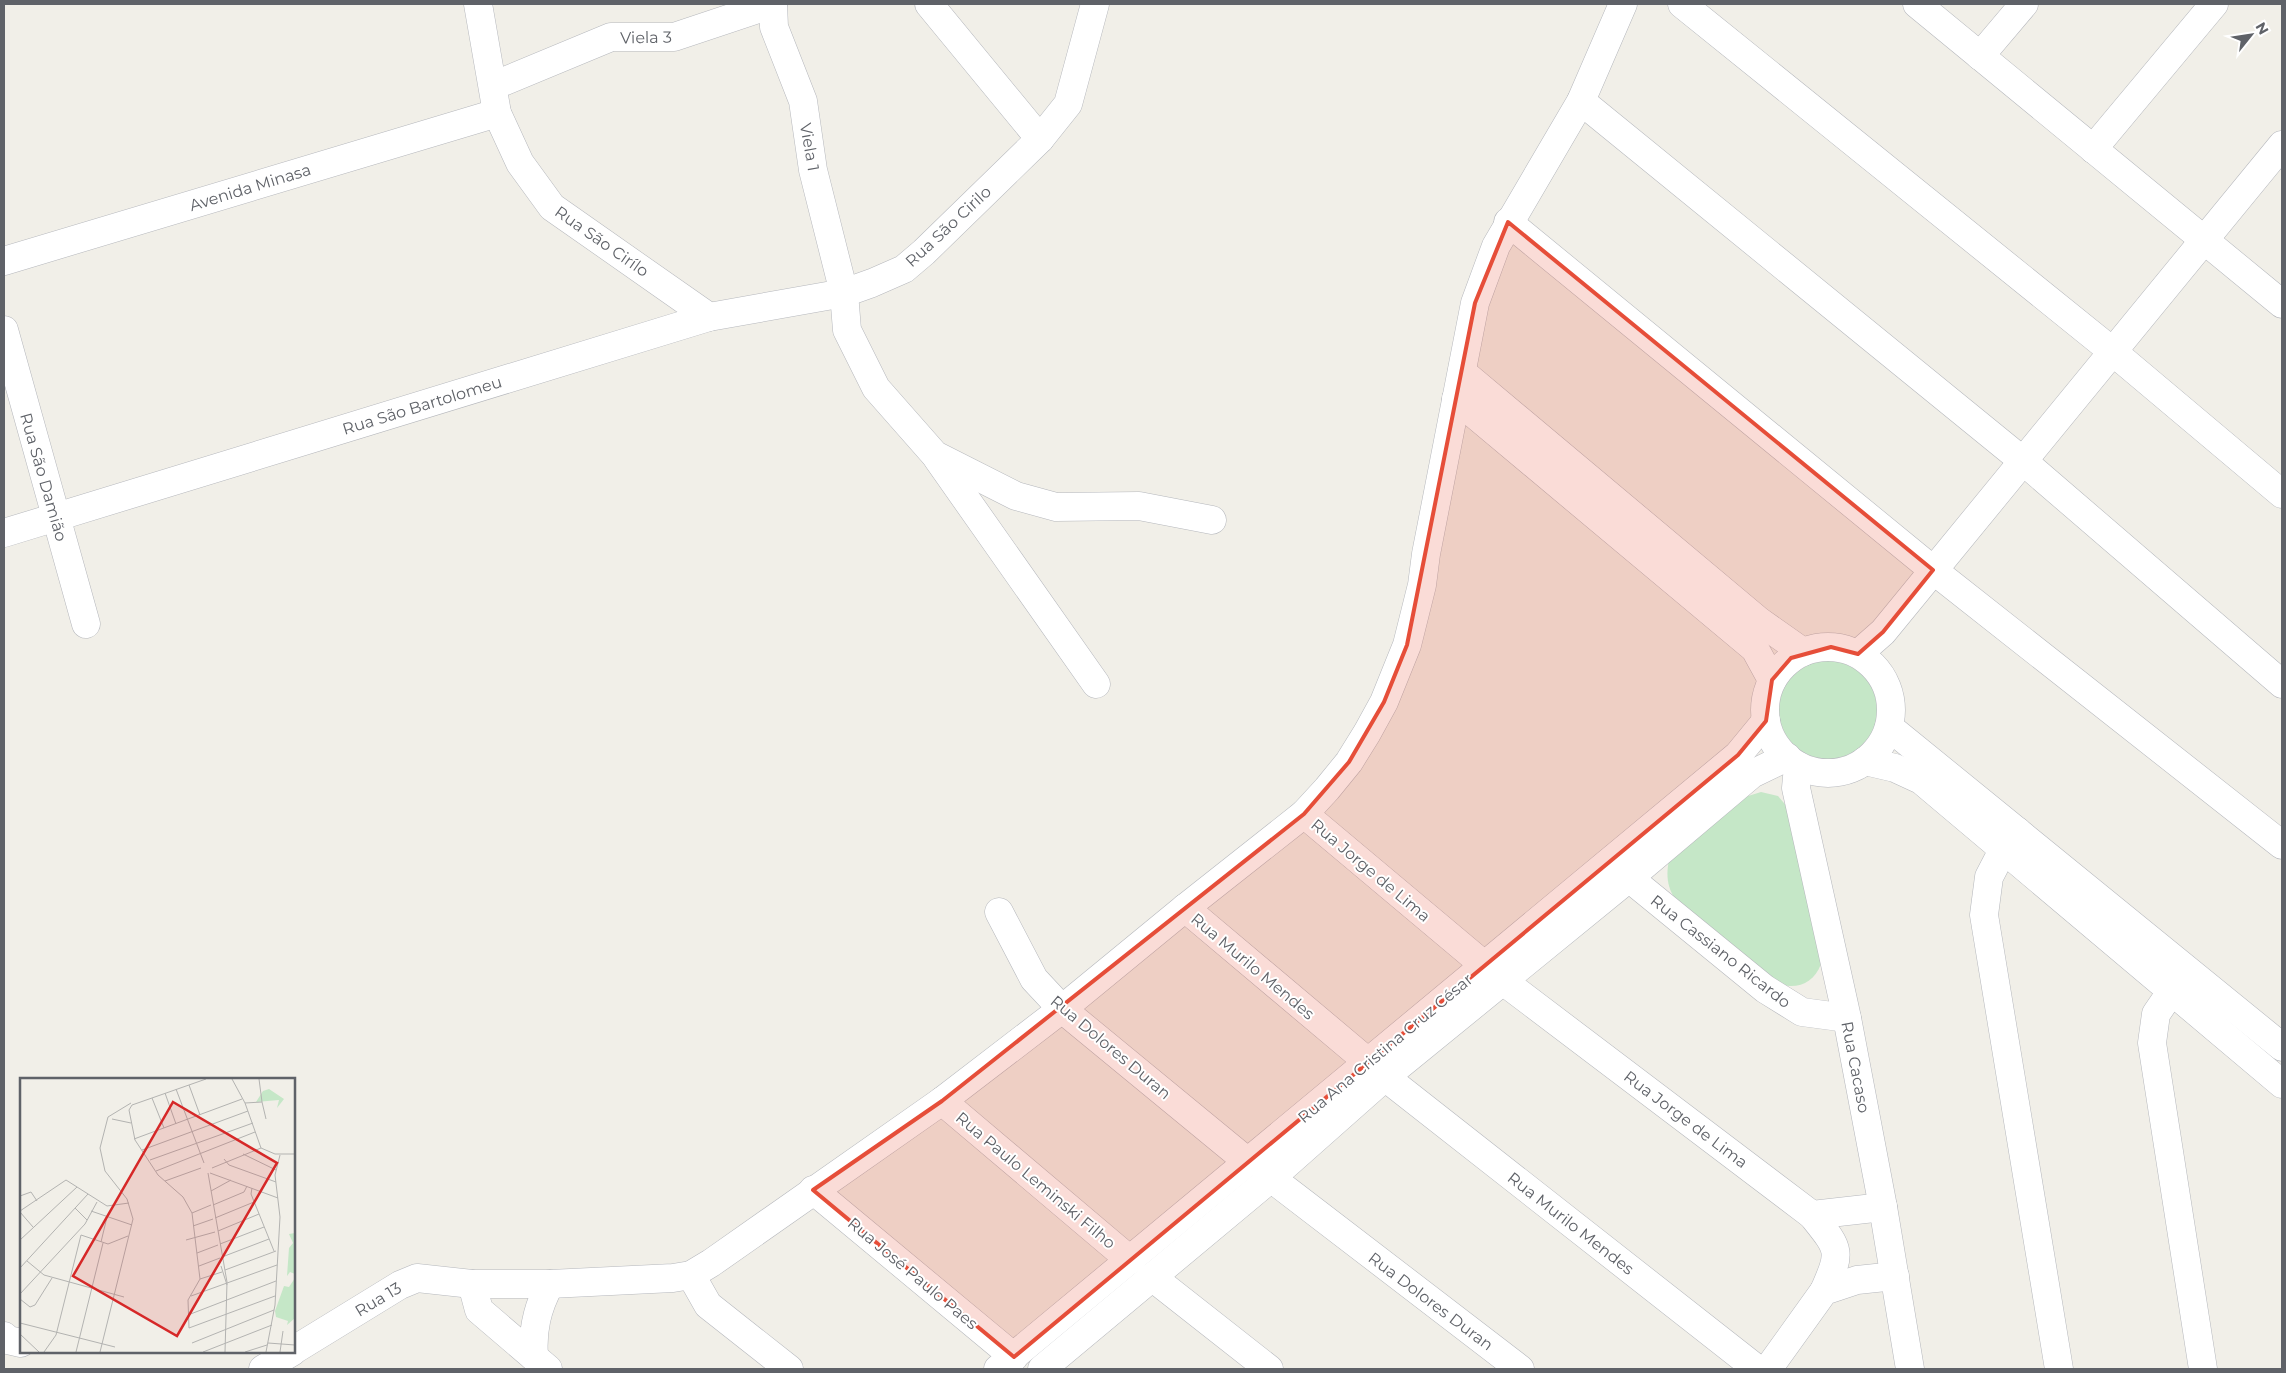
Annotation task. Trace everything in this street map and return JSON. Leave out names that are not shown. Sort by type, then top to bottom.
[{"type":"street","name":"Rua São Cirílo","points":[[478,4],[497,113],[520,163],[552,207],[709,317]]},
{"type":"street","name":"Viela 3","points":[[493,86],[611,37],[674,38],[773,4]]},
{"type":"street","name":"Viela 1","points":[[773,4],[774,27],[803,101],[814,170],[844,293],[847,330],[876,388],[935,455],[1096,684]]},
{"type":"street","points":[[929,4],[1040,139]]},
{"type":"street","name":"Rua São Cirilo","points":[[844,293],[872,284],[904,269],[924,252],[1040,139],[1068,104],[1095,4]]},
{"type":"street","points":[[789,1369],[708,1304],[691,1275],[711,1263],[812,1190],[942,1101],[1062,1009],[1304,814],[1349,762],[1376,718],[1396,674],[1416,615],[1475,303],[1485,271],[1508,222],[1582,101],[1623,4]]},
{"type":"street","points":[[1682,4],[2112,351],[2282,494]]},
{"type":"street","points":[[1917,4],[2282,304]]},
{"type":"street","points":[[1980,56],[2024,4]]},
{"type":"street","points":[[2093,149],[2214,4]]},
{"type":"street","points":[[1582,101],[2022,461],[2282,684]]},
{"type":"street","name":"Avenida Minasa","points":[[4,261],[497,113]]},
{"type":"street","points":[[1858,654],[1883,632],[2203,239],[2282,145]]},
{"type":"street","points":[[1508,222],[1934,570],[2282,844]]},
{"type":"street","name":"Rua São Bartolomeu","points":[[4,533],[709,317],[844,293]]},
{"type":"street","name":"Rua São Damião","points":[[4,330],[86,624]]},
{"type":"street","points":[[1462,372],[1759,621],[1803,652]]},
{"type":"street","points":[[1456,399],[1755,649],[1772,680]]},
{"type":"street","points":[[935,455],[1016,496],[1056,507],[1140,506],[1212,520]]},
{"type":"street","points":[[1831,647],[1845,649],[1858,654],[1870,662],[1886,685],[1890,699],[1889,727],[1880,746],[1865,761],[1853,768],[1840,772],[1826,773],[1792,762],[1777,747],[1766,721],[1765,707],[1772,680],[1791,658],[1803,652],[1831,647]]},
{"type":"street","name":"Rua Ana Cristina Cruz César","points":[[1006,1363],[1248,1162],[1376,1070],[1493,973],[1738,755],[1766,721]]},
{"type":"street","points":[[1889,727],[2010,840],[2179,980],[2282,1084]]},
{"type":"street","points":[[1865,761],[1895,768],[1921,780],[2010,840]]},
{"type":"street","name":"Rua Ana Cristina Cruz César","points":[[1493,973],[1629,878],[1752,774],[1792,762]]},
{"type":"street","name":"Rua Cacaso","points":[[1792,762],[1796,788],[1847,1018],[1910,1369]]},
{"type":"street","name":"Rua Jorge de Lima","points":[[1304,814],[1493,973],[1812,1215],[1833,1240],[1837,1260],[1824,1291],[1768,1369]]},
{"type":"street","points":[[2010,840],[1989,877],[1984,916],[2059,1369]]},
{"type":"street","name":"Rua Cassiano Ricardo","points":[[1629,878],[1765,989],[1802,1012],[1847,1018]]},
{"type":"street","name":"Rua Murilo Mendes","points":[[1185,908],[1376,1070],[1757,1369]]},
{"type":"street","name":"Rua Dolores Duran","points":[[999,912],[1034,979],[1062,1009],[1248,1162]]},
{"type":"street","points":[[2179,980],[2282,1047]]},
{"type":"street","points":[[2179,980],[2156,1014],[2152,1043],[2203,1369]]},
{"type":"street","name":"Rua Ana Cristina Cruz César","points":[[1042,1369],[1271,1178],[1376,1070]]},
{"type":"street","name":"Rua Paulo Leminski Filho","points":[[942,1101],[1130,1260]]},
{"type":"street","name":"Rua Dolores Duran","points":[[1271,1178],[1520,1369]]},
{"type":"street","name":"Rua José Paulo Paes","points":[[812,1190],[1006,1363]]},
{"type":"street","points":[[1812,1215],[1882,1207]]},
{"type":"street","name":"Rua 13","points":[[295,1350],[400,1285],[417,1278],[472,1284],[550,1284],[673,1278],[691,1275]]},
{"type":"street","points":[[1824,1291],[1857,1280],[1894,1276]]},
{"type":"street","points":[[1152,1277],[1268,1369]]},
{"type":"street","points":[[472,1284],[479,1310],[541,1363]]},
{"type":"street","points":[[541,1363],[534,1329],[537,1314],[550,1284]]},
{"type":"street","points":[[4,1336],[8,1340],[20,1344]]},
{"type":"street","name":"Rua 13","points":[[268,1368],[290,1353]]},
{"type":"highlighted area","points":[[1508,222],[1933,570],[1883,632],[1858,654],[1831,647],[1791,658],[1772,680],[1766,721],[1738,755],[1014,1357],[813,1190],[942,1101],[1304,814],[1349,762],[1384,702],[1407,645],[1475,303]]},
{"type":"green space","points":[[1828,661],[1838,662],[1855,669],[1869,683],[1876,700],[1876,720],[1869,737],[1855,751],[1838,758],[1828,759],[1818,758],[1801,751],[1787,737],[1780,720],[1779,710],[1780,700],[1787,683],[1801,669],[1818,662]]},
{"type":"green space","points":[[1761,792],[1778,796],[1789,809],[1821,964],[1810,980],[1800,985],[1781,985],[1675,899],[1667,876],[1669,860],[1745,797]]}]
